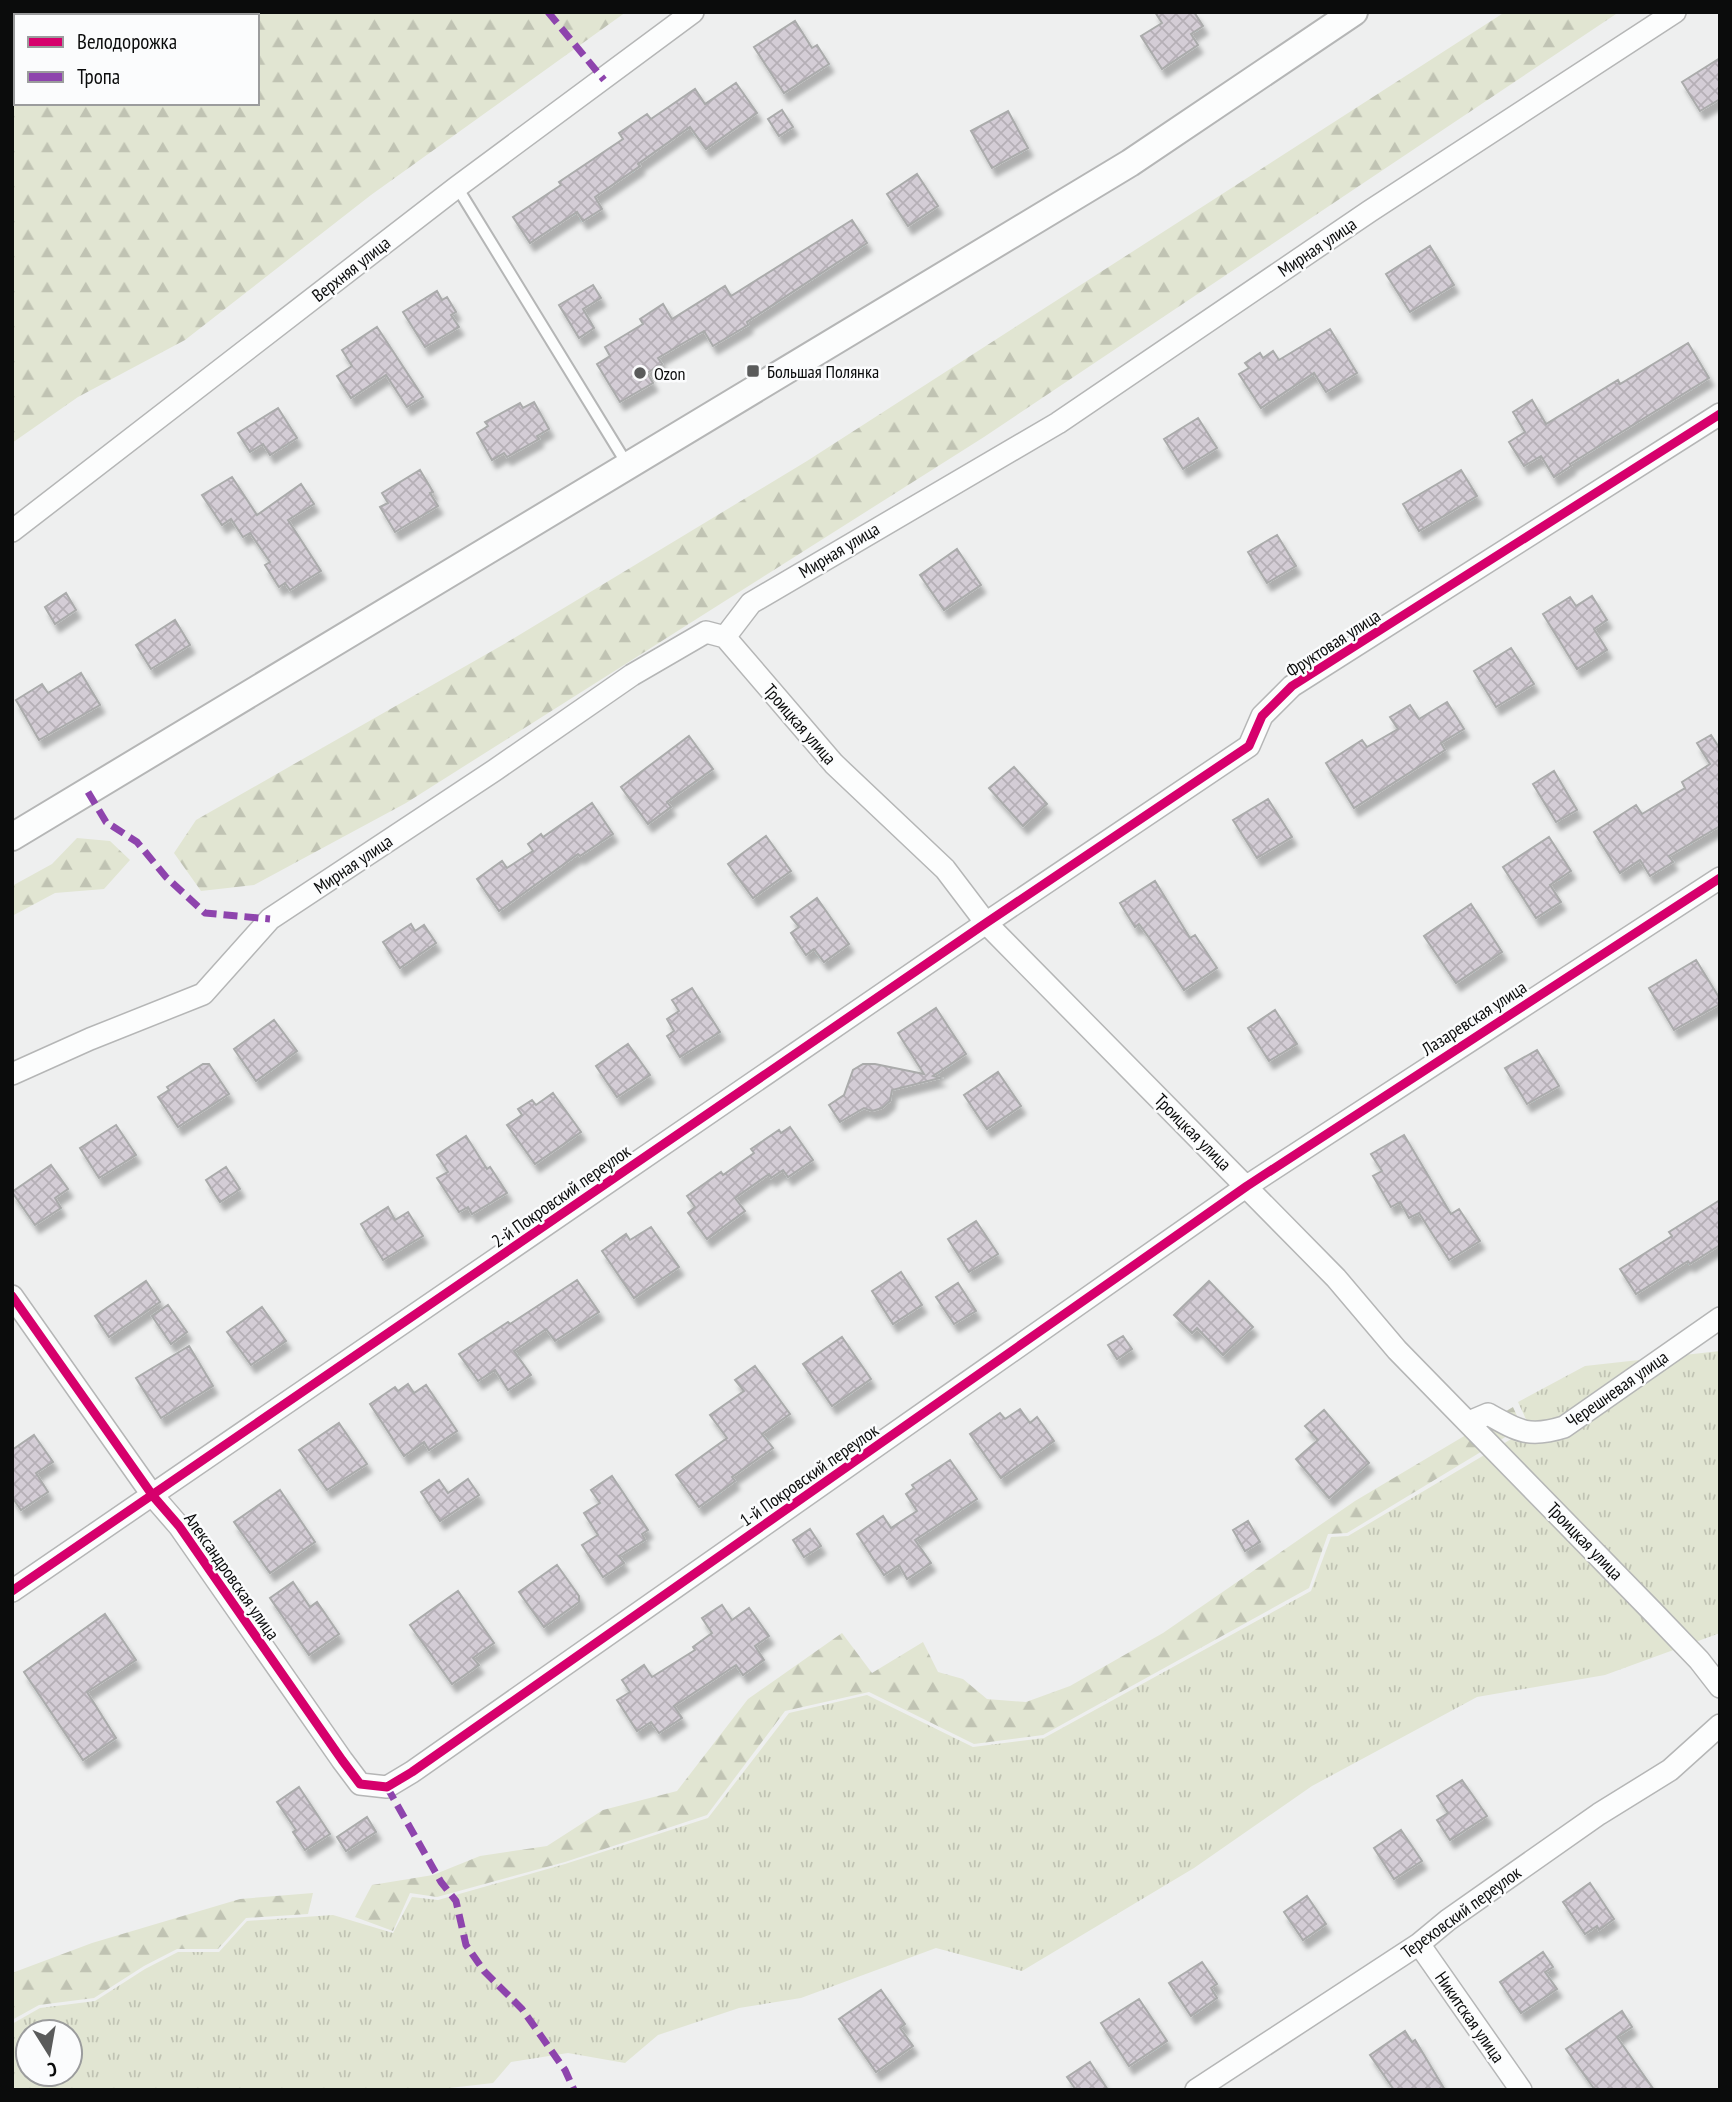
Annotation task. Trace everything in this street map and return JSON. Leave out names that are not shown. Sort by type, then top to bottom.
[{"type":"street","name":"Верхняя улица","points":[[12,531],[457,187],[693,12]]},
{"type":"street","points":[[12,837],[1130,163],[1354,12]]},
{"type":"street","name":"Мирная улица","points":[[12,1074],[90,1039],[203,994],[270,919],[495,770],[632,675],[706,632],[725,637],[751,603],[1058,423],[1370,211],[1675,12]]},
{"type":"street","name":"Фруктовая улица","points":[[986,923],[1249,746],[1262,716],[1292,686],[1720,414]]},
{"type":"street","name":"Троицкая улица","points":[[725,637],[834,764],[945,869],[986,923],[1336,1278],[1397,1350],[1699,1660],[1720,1687]]},
{"type":"street","name":"Лазаревская улица","points":[[1247,1186],[1720,878]]},
{"type":"street","name":"2-й Покровский переулок","points":[[12,1591],[986,923]]},
{"type":"street","name":"1-й Покровский переулок","points":[[387,1787],[424,1764],[1247,1186]]},
{"type":"street","name":"Александровская улица","points":[[12,1297],[153,1496],[179,1527],[360,1784],[387,1787]]},
{"type":"street","name":"Черешневая улица","points":[[1469,1422],[1488,1414],[1516,1430],[1543,1434],[1564,1427],[1720,1318]]},
{"type":"street","name":"Тереховский переулок","points":[[1196,2090],[1419,1944],[1448,1920],[1599,1814],[1670,1770],[1720,1725]]},
{"type":"street","name":"Никитская улица","points":[[1419,1944],[1521,2090]]},
{"type":"lane","points":[[457,187],[627,464]]},
{"type":"green space","points":[[12,12],[626,12],[371,195],[185,340],[78,397],[12,443]]},
{"type":"green space","points":[[1505,12],[1619,12],[984,437],[406,803],[254,885],[201,891],[174,853],[196,820],[506,643],[807,461]]},
{"type":"green space","points":[[77,838],[110,841],[130,860],[104,889],[55,893],[12,916],[12,886],[52,864]]},
{"type":"green space","points":[[1720,1351],[1720,1633],[1605,1675],[1477,1697],[1312,1786],[1194,1868],[1022,1971],[936,1948],[801,1998],[739,2008],[658,2035],[625,2063],[568,2053],[511,2062],[493,2083],[432,2090],[12,2090],[14,2023],[14,2088],[84,2088],[84,2018],[22,2018],[40,2008],[95,2001],[145,1969],[178,1952],[219,1952],[247,1921],[333,1915],[393,1933],[412,1897],[438,1900],[565,1864],[708,1818],[789,1713],[867,1695],[973,1747],[1044,1738],[1311,1591],[1331,1537],[1348,1536],[1530,1428],[1518,1402],[1585,1366]]},
{"type":"green space","points":[[1513,1407],[1522,1427],[1347,1533],[1328,1534],[1309,1588],[1043,1735],[974,1744],[869,1692],[785,1711],[707,1815],[565,1862],[437,1897],[410,1893],[393,1931],[355,1917],[372,1885],[433,1875],[480,1856],[547,1846],[603,1810],[677,1791],[748,1699],[842,1633],[872,1673],[923,1642],[938,1672],[963,1679],[987,1699],[1026,1702],[1070,1686],[1163,1633],[1355,1501]]},
{"type":"green space","points":[[313,1893],[308,1914],[246,1918],[218,1949],[177,1949],[144,1966],[94,1998],[39,2005],[12,2020],[12,1973],[92,1943],[240,1899]]},
{"type":"building","points":[[1155,12],[1194,12],[1203,26],[1191,34],[1198,45],[1162,69],[1141,36],[1162,23]]},
{"type":"building","points":[[795,21],[812,48],[817,45],[829,64],[784,93],[754,47]]},
{"type":"building","points":[[1720,58],[1720,99],[1700,111],[1682,82]]},
{"type":"building","points":[[736,83],[757,113],[706,149],[690,127],[595,197],[602,209],[583,221],[577,212],[530,243],[513,217],[623,139],[619,133],[647,114],[651,119],[695,89],[705,104]]},
{"type":"building","points":[[782,110],[793,127],[779,136],[768,119]]},
{"type":"building","points":[[1008,111],[1028,148],[992,168],[971,131]]},
{"type":"building","points":[[917,174],[938,206],[908,226],[887,194]]},
{"type":"building","points":[[852,220],[867,243],[713,346],[704,331],[658,358],[662,364],[647,373],[653,383],[620,402],[597,364],[610,356],[605,347],[643,324],[640,319],[663,304],[672,319],[725,286],[731,296]]},
{"type":"building","points":[[1430,246],[1454,285],[1410,312],[1386,274]]},
{"type":"building","points":[[593,285],[601,298],[583,309],[594,328],[579,338],[559,305]]},
{"type":"building","points":[[437,291],[442,300],[447,297],[456,312],[451,315],[459,327],[425,347],[403,312]]},
{"type":"building","points":[[377,327],[423,397],[407,407],[386,375],[351,398],[337,376],[352,366],[342,350]]},
{"type":"building","points":[[1330,329],[1357,373],[1326,392],[1314,373],[1261,408],[1239,374],[1249,368],[1245,363],[1260,353],[1263,358],[1273,351],[1279,360]]},
{"type":"building","points":[[1688,343],[1709,378],[1570,464],[1571,466],[1554,477],[1541,456],[1524,466],[1509,442],[1525,432],[1513,412],[1532,400],[1546,424],[1618,380],[1620,384]]},
{"type":"building","points":[[534,402],[549,429],[537,436],[539,439],[507,457],[504,453],[492,460],[477,433],[488,426],[485,422],[520,403],[523,408]]},
{"type":"building","points":[[278,408],[297,438],[270,455],[263,444],[250,452],[238,433]]},
{"type":"building","points":[[1198,418],[1217,448],[1183,469],[1164,439]]},
{"type":"building","points":[[420,470],[438,506],[395,532],[380,507],[388,503],[382,493]]},
{"type":"building","points":[[1461,470],[1477,496],[1419,531],[1403,504]]},
{"type":"building","points":[[232,477],[257,515],[301,484],[314,504],[288,520],[321,571],[290,590],[285,583],[279,587],[265,565],[270,562],[250,533],[243,537],[231,519],[222,525],[202,495]]},
{"type":"building","points":[[1277,535],[1296,566],[1267,583],[1248,552]]},
{"type":"building","points":[[957,549],[981,585],[944,610],[920,575]]},
{"type":"building","points":[[66,593],[76,610],[55,624],[45,607]]},
{"type":"building","points":[[1592,596],[1607,620],[1594,629],[1607,650],[1577,669],[1543,614],[1570,597],[1576,606]]},
{"type":"building","points":[[175,620],[190,645],[151,669],[136,645]]},
{"type":"building","points":[[1511,648],[1534,684],[1496,707],[1474,671]]},
{"type":"building","points":[[81,673],[100,705],[39,740],[16,700],[42,684],[48,693]]},
{"type":"building","points":[[1447,702],[1464,729],[1441,743],[1445,750],[1354,808],[1326,763],[1362,740],[1367,747],[1398,729],[1390,717],[1410,705],[1419,719]]},
{"type":"building","points":[[1711,735],[1720,749],[1720,826],[1669,856],[1673,862],[1650,876],[1640,860],[1620,873],[1594,832],[1636,805],[1642,814],[1685,788],[1682,782],[1710,764],[1697,743]]},
{"type":"building","points":[[689,736],[713,769],[667,802],[671,807],[648,824],[621,787]]},
{"type":"building","points":[[1014,767],[1047,804],[1023,826],[989,788]]},
{"type":"building","points":[[1554,771],[1577,810],[1556,822],[1533,784]]},
{"type":"building","points":[[1268,799],[1292,837],[1257,858],[1233,820]]},
{"type":"building","points":[[592,803],[613,834],[580,856],[578,854],[499,911],[477,879],[502,861],[507,868],[533,851],[528,844],[541,834],[543,837]]},
{"type":"building","points":[[766,836],[791,871],[753,898],[728,864]]},
{"type":"building","points":[[1549,837],[1571,871],[1550,885],[1561,902],[1536,918],[1503,867]]},
{"type":"building","points":[[1155,881],[1190,938],[1195,935],[1217,968],[1184,990],[1139,924],[1135,927],[1120,903]]},
{"type":"building","points":[[817,898],[849,944],[824,962],[814,949],[806,955],[791,933],[799,927],[791,917]]},
{"type":"building","points":[[1471,904],[1502,952],[1456,983],[1424,936]]},
{"type":"building","points":[[411,924],[415,931],[424,925],[436,943],[400,968],[383,942]]},
{"type":"building","points":[[1696,960],[1720,999],[1720,1004],[1674,1030],[1649,988]]},
{"type":"building","points":[[692,988],[720,1032],[680,1057],[667,1036],[674,1031],[667,1019],[679,1011],[672,1000]]},
{"type":"building","points":[[936,1008],[966,1054],[933,1076],[940,1078],[892,1090],[890,1101],[882,1108],[872,1111],[864,1108],[840,1122],[829,1105],[844,1095],[853,1070],[863,1064],[924,1074],[898,1033]]},
{"type":"building","points":[[1275,1010],[1297,1044],[1269,1061],[1248,1028]]},
{"type":"building","points":[[274,1020],[297,1051],[256,1081],[234,1049]]},
{"type":"building","points":[[628,1044],[650,1075],[617,1097],[596,1066]]},
{"type":"building","points":[[1537,1050],[1559,1086],[1527,1104],[1505,1068]]},
{"type":"building","points":[[203,1064],[209,1064],[229,1094],[178,1127],[158,1097],[169,1090],[167,1087]]},
{"type":"building","points":[[998,1072],[1021,1106],[987,1129],[964,1095]]},
{"type":"building","points":[[553,1093],[581,1132],[535,1164],[507,1125],[522,1115],[518,1109],[532,1100],[536,1105]]},
{"type":"building","points":[[116,1125],[136,1155],[99,1178],[80,1148]]},
{"type":"building","points":[[790,1127],[813,1160],[788,1177],[783,1170],[771,1178],[769,1174],[735,1198],[745,1211],[707,1239],[688,1213],[695,1207],[687,1196],[754,1153],[751,1149],[779,1130],[781,1133]]},
{"type":"building","points":[[1404,1135],[1451,1214],[1459,1209],[1480,1241],[1449,1260],[1419,1213],[1409,1218],[1400,1202],[1391,1207],[1373,1176],[1382,1171],[1371,1154]]},
{"type":"building","points":[[466,1136],[487,1169],[490,1167],[507,1193],[472,1214],[468,1207],[459,1212],[437,1178],[448,1172],[437,1155]]},
{"type":"building","points":[[51,1165],[68,1189],[55,1198],[61,1208],[35,1225],[12,1192]]},
{"type":"building","points":[[226,1167],[240,1189],[220,1202],[206,1180]]},
{"type":"building","points":[[1720,1200],[1720,1245],[1690,1264],[1688,1261],[1636,1294],[1620,1269],[1672,1236],[1669,1232]]},
{"type":"building","points":[[388,1207],[395,1220],[408,1212],[423,1236],[383,1260],[361,1224]]},
{"type":"building","points":[[976,1221],[998,1254],[969,1272],[948,1239]]},
{"type":"building","points":[[651,1227],[679,1267],[634,1298],[602,1251],[626,1234],[630,1240]]},
{"type":"building","points":[[901,1272],[922,1305],[893,1324],[872,1291]]},
{"type":"building","points":[[577,1280],[599,1312],[555,1341],[546,1329],[514,1351],[531,1375],[508,1390],[495,1370],[478,1381],[459,1354]]},
{"type":"building","points":[[146,1281],[160,1302],[109,1337],[95,1316]]},
{"type":"building","points":[[1209,1281],[1253,1327],[1223,1355],[1197,1328],[1192,1333],[1174,1315]]},
{"type":"building","points":[[958,1283],[976,1311],[954,1324],[936,1297]]},
{"type":"building","points":[[168,1305],[187,1332],[171,1344],[152,1316]]},
{"type":"building","points":[[262,1307],[286,1341],[251,1365],[227,1332]]},
{"type":"building","points":[[1123,1336],[1132,1349],[1117,1359],[1108,1345]]},
{"type":"building","points":[[842,1337],[871,1379],[832,1406],[803,1364]]},
{"type":"building","points":[[189,1346],[213,1386],[161,1418],[136,1378]]},
{"type":"building","points":[[755,1366],[790,1414],[762,1434],[773,1448],[732,1477],[735,1481],[699,1507],[676,1475],[727,1438],[710,1415],[744,1391],[735,1380]]},
{"type":"building","points":[[408,1384],[414,1393],[426,1385],[457,1431],[429,1450],[424,1442],[404,1456],[370,1404],[395,1387],[398,1391]]},
{"type":"building","points":[[1020,1409],[1030,1423],[1037,1417],[1054,1441],[1001,1478],[970,1434],[1000,1413],[1005,1419]]},
{"type":"building","points":[[1324,1410],[1369,1463],[1329,1498],[1296,1459],[1318,1440],[1305,1426]]},
{"type":"building","points":[[339,1423],[367,1464],[327,1490],[299,1450]]},
{"type":"building","points":[[34,1435],[53,1462],[36,1473],[48,1492],[21,1510],[12,1497],[12,1450]]},
{"type":"building","points":[[950,1460],[977,1499],[915,1540],[931,1563],[907,1579],[899,1565],[884,1575],[857,1534],[883,1516],[891,1528],[917,1511],[906,1494],[914,1488],[912,1485]]},
{"type":"building","points":[[612,1476],[648,1530],[642,1534],[645,1540],[619,1556],[624,1563],[603,1577],[582,1545],[598,1535],[584,1513],[600,1503],[591,1490]]},
{"type":"building","points":[[468,1479],[479,1495],[440,1521],[421,1492],[439,1480],[448,1493]]},
{"type":"building","points":[[280,1490],[315,1542],[270,1573],[234,1522]]},
{"type":"building","points":[[1248,1521],[1260,1542],[1245,1551],[1233,1530]]},
{"type":"building","points":[[810,1529],[821,1546],[804,1557],[793,1540]]},
{"type":"building","points":[[557,1565],[579,1596],[579,1602],[544,1627],[519,1592]]},
{"type":"building","points":[[293,1582],[310,1607],[317,1602],[339,1634],[309,1655],[270,1598]]},
{"type":"building","points":[[458,1591],[494,1643],[473,1658],[479,1665],[452,1684],[410,1625]]},
{"type":"building","points":[[722,1605],[732,1620],[749,1608],[769,1636],[755,1646],[764,1660],[743,1675],[736,1665],[674,1706],[682,1718],[659,1733],[651,1722],[637,1731],[617,1700],[630,1692],[622,1680],[644,1665],[652,1677],[695,1650],[693,1647],[712,1633],[702,1618]]},
{"type":"building","points":[[105,1614],[136,1660],[87,1692],[116,1738],[83,1760],[24,1672]]},
{"type":"building","points":[[1462,1780],[1487,1816],[1450,1840],[1437,1820],[1448,1813],[1437,1796]]},
{"type":"building","points":[[299,1787],[330,1834],[305,1850],[293,1832],[296,1830],[277,1802]]},
{"type":"building","points":[[367,1817],[376,1832],[346,1851],[337,1837]]},
{"type":"building","points":[[1401,1830],[1422,1861],[1394,1879],[1374,1848]]},
{"type":"building","points":[[1590,1883],[1614,1919],[1599,1930],[1597,1926],[1585,1934],[1563,1902]]},
{"type":"building","points":[[1307,1896],[1326,1924],[1303,1940],[1284,1912]]},
{"type":"building","points":[[1543,1952],[1553,1967],[1545,1972],[1557,1989],[1521,2013],[1500,1982]]},
{"type":"building","points":[[1202,1962],[1217,1984],[1211,1988],[1217,1998],[1191,2016],[1169,1983]]},
{"type":"building","points":[[881,1990],[905,2024],[900,2028],[913,2046],[876,2072],[839,2019]]},
{"type":"building","points":[[1139,1999],[1167,2041],[1129,2066],[1101,2023]]},
{"type":"building","points":[[1622,2011],[1632,2027],[1617,2037],[1654,2090],[1595,2090],[1566,2049]]},
{"type":"building","points":[[1405,2031],[1412,2042],[1415,2040],[1445,2090],[1394,2090],[1370,2055]]},
{"type":"building","points":[[1090,2062],[1108,2090],[1076,2090],[1067,2077]]},
{"type":"marked path","points":[[548,12],[604,80]]},
{"type":"marked path","points":[[88,792],[106,822],[137,842],[166,877],[205,913],[270,919]]},
{"type":"marked path","points":[[387,1787],[441,1882],[456,1901],[466,1945],[484,1971],[522,2009],[565,2070],[574,2090]]},
{"type":"cycle path","points":[[12,1591],[986,923],[1249,746],[1262,716],[1292,686],[1720,414]]},
{"type":"cycle path","points":[[12,1296],[153,1496],[179,1526],[360,1784],[387,1787],[1247,1186],[1720,878]]},
{"type":"place","name":"Большая Полянка","points":[[753,371]]},
{"type":"place","name":"Ozon","points":[[640,373]]}]
